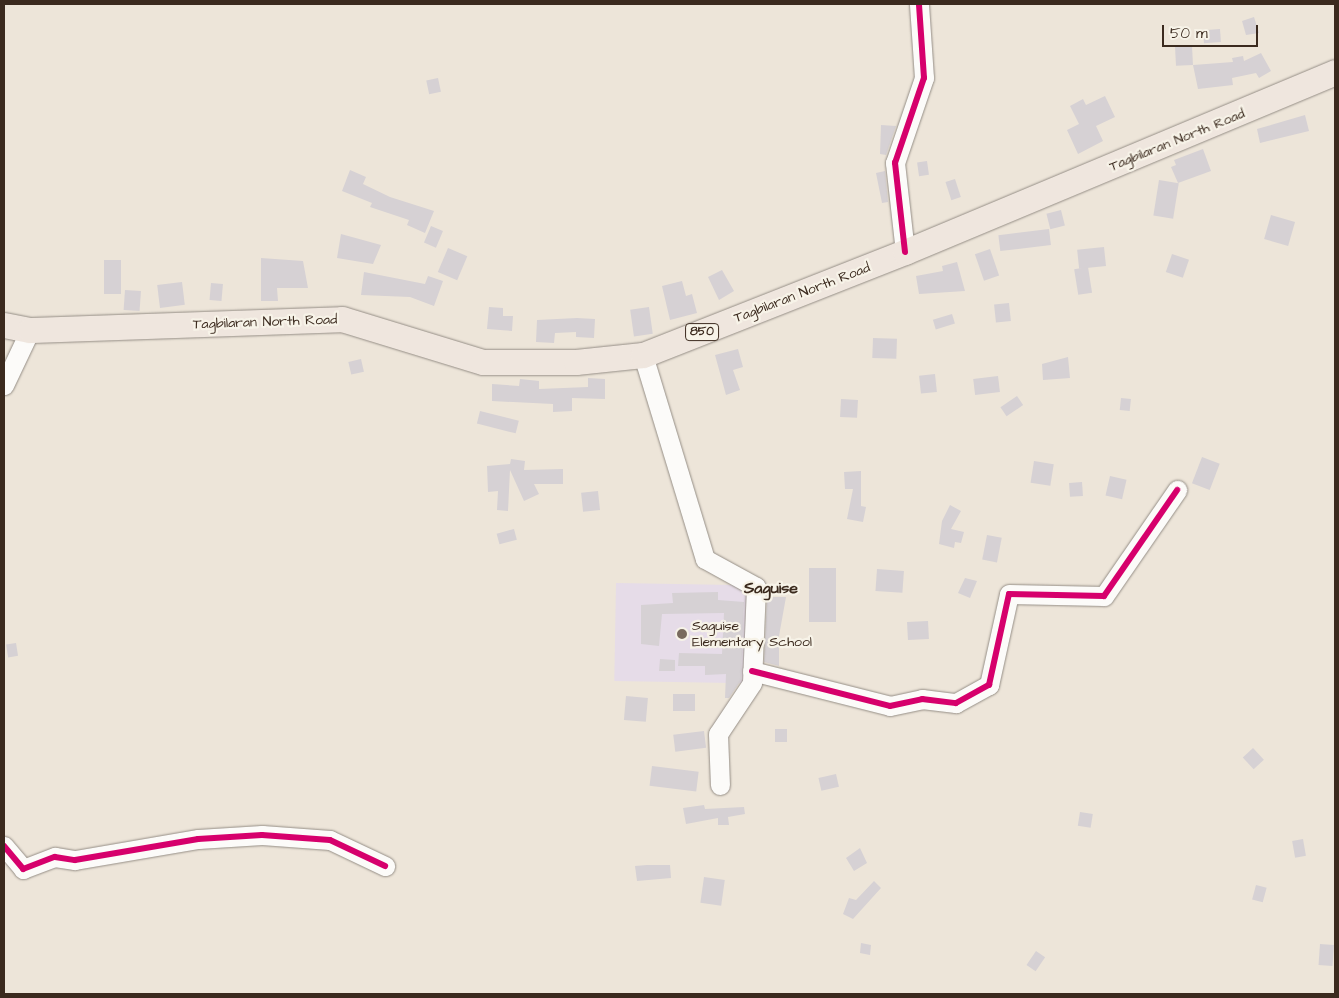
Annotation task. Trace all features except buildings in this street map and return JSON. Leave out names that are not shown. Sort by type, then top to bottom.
[{"type":"main road","name":"Tagbilaran North Road","points":[[4,325],[30,330],[342,319],[483,362],[576,362],[643,355],[905,252],[1335,72]]},
{"type":"street","points":[[905,252],[895,163],[924,78],[919,4]]},
{"type":"street","points":[[4,385],[30,330]]},
{"type":"street","points":[[643,355],[705,559],[756,587],[752,683],[718,734],[720,784]]},
{"type":"street","points":[[752,671],[890,706],[922,699],[956,703],[989,685],[1009,594],[1104,596],[1176,490]]},
{"type":"street","points":[[4,846],[23,869],[55,858],[75,860],[198,839],[262,835],[330,840],[385,866]]},
{"type":"shaded area","name":"Saguise Elementary School","points":[[616,583],[749,585],[747,683],[614,681]]},
{"type":"cycle path","points":[[905,252],[895,163],[924,78],[919,4]]},
{"type":"cycle path","points":[[752,671],[890,706],[922,699],[956,703],[989,685],[1009,594],[1104,596],[1177,490]]},
{"type":"cycle path","points":[[4,846],[23,869],[55,857],[75,860],[198,839],[262,835],[330,840],[385,866]]},
{"type":"place","name":"Saguise Elementary School","points":[[682,634]]},
{"type":"district","name":"Saguise","points":[[771,588]]}]
